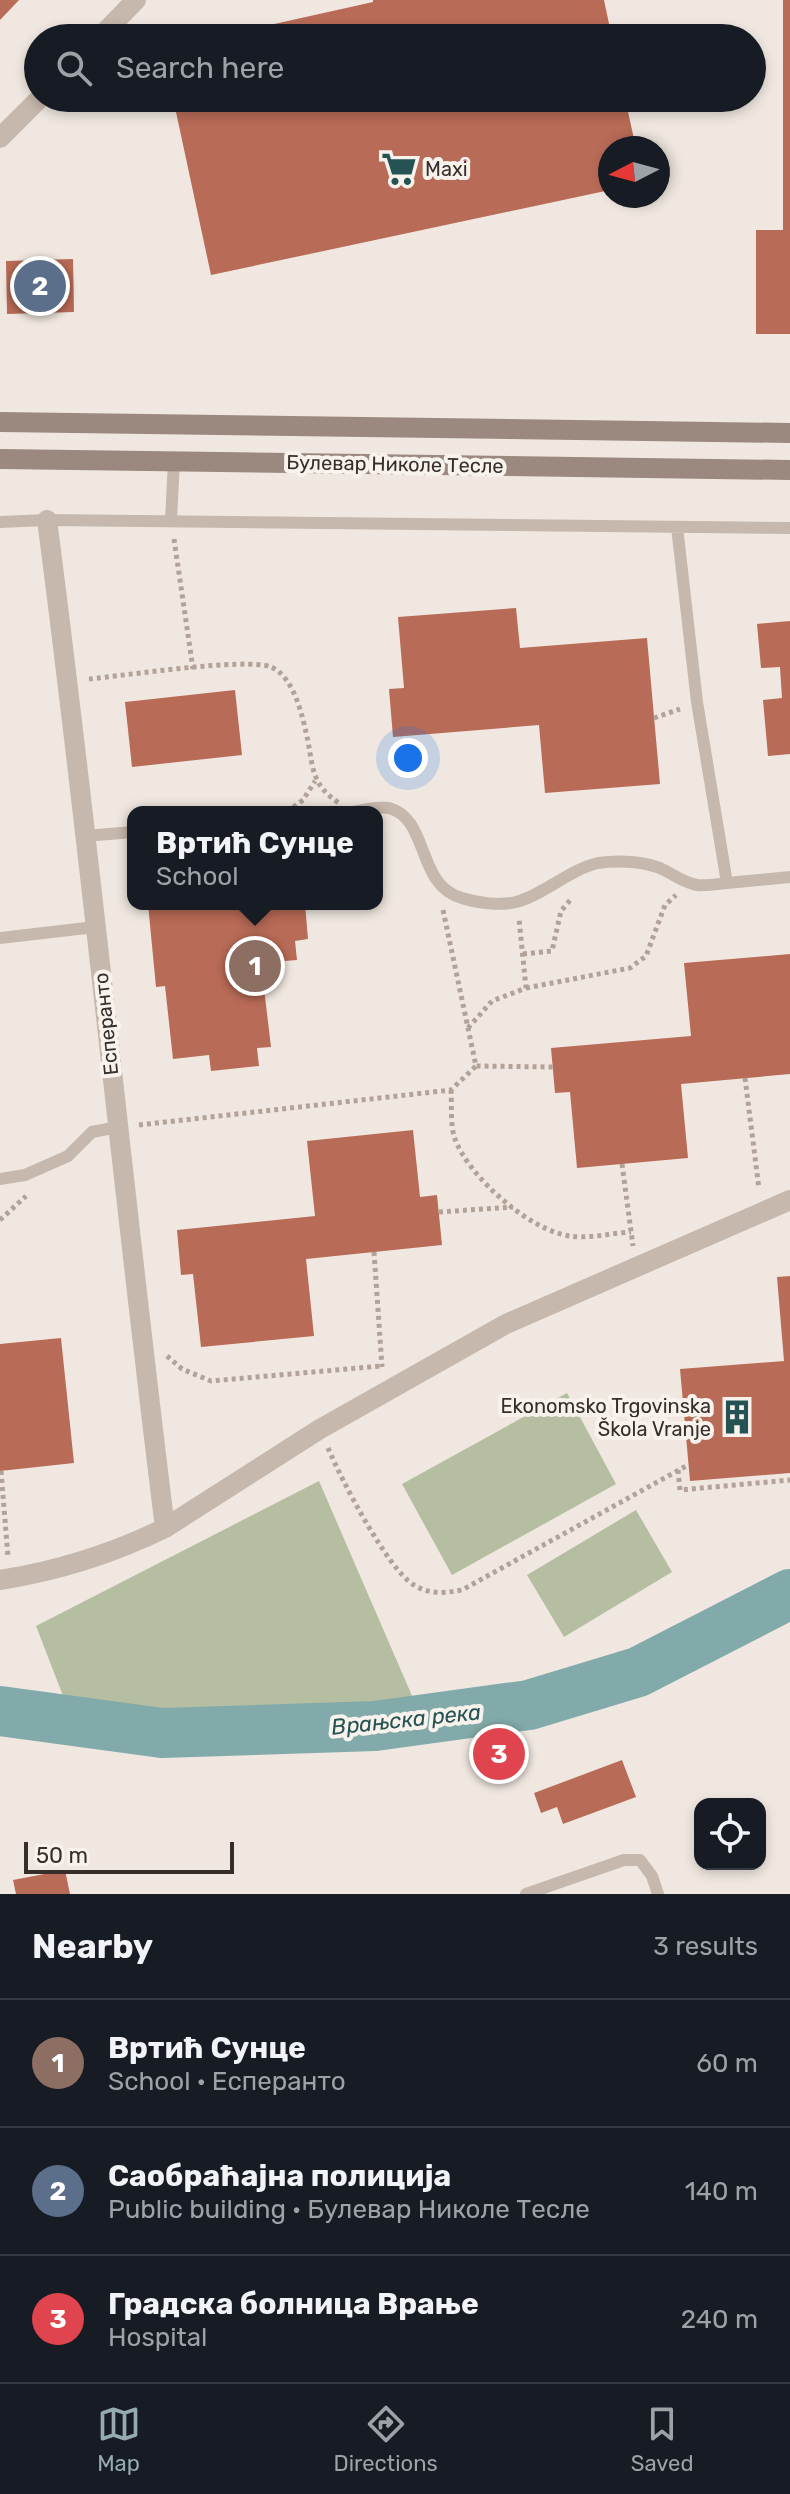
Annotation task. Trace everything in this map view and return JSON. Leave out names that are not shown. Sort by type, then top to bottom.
[{"type":"main road","name":"Булевар Николе Тесле","points":[[0,422],[790,433]]},
{"type":"main road","name":"Булевар Николе Тесле","points":[[0,459],[790,470]]},
{"type":"street","points":[[113,24],[136,0]]},
{"type":"street","points":[[0,138],[26,112]]},
{"type":"street","name":"Есперанто","points":[[47,520],[165,1528]]},
{"type":"street","points":[[5,1579],[77,1562],[139,1541],[165,1528],[320,1429],[506,1324],[790,1200]]},
{"type":"lane","points":[[171,521],[174,460]]},
{"type":"lane","points":[[0,522],[790,528]]},
{"type":"lane","points":[[677,527],[697,702],[727,883]]},
{"type":"lane","points":[[383,807],[404,814],[437,881],[458,898],[489,903],[517,902],[597,864],[632,862],[662,869],[680,880],[699,885],[790,877]]},
{"type":"lane","points":[[85,836],[127,832]]},
{"type":"lane","points":[[0,938],[95,927]]},
{"type":"lane","points":[[0,1179],[25,1175],[68,1156],[92,1132],[118,1127]]},
{"type":"lane","points":[[526,1894],[624,1860],[640,1860],[652,1876],[658,1894]]},
{"type":"path","points":[[171,521],[193,669]]},
{"type":"path","points":[[68,681],[245,664],[271,667],[288,681],[305,725],[315,781],[343,806]]},
{"type":"path","points":[[295,806],[303,800],[315,781]]},
{"type":"path","points":[[437,881],[476,1066]]},
{"type":"path","points":[[467,1028],[492,1001],[526,988],[630,968],[646,956],[665,905],[679,893],[699,885]]},
{"type":"path","points":[[523,954],[552,951],[561,911],[575,894]]},
{"type":"path","points":[[517,902],[526,988]]},
{"type":"path","points":[[118,1127],[451,1090],[476,1066],[553,1067]]},
{"type":"path","points":[[745,1078],[762,1214]]},
{"type":"path","points":[[451,1090],[454,1138],[469,1165],[513,1207],[543,1230],[572,1237],[631,1232]]},
{"type":"path","points":[[622,1164],[634,1269]]},
{"type":"path","points":[[439,1212],[513,1207]]},
{"type":"path","points":[[374,1252],[386,1391]]},
{"type":"path","points":[[139,1318],[157,1347],[182,1369],[211,1381],[382,1366]]},
{"type":"path","points":[[320,1429],[338,1471],[397,1573],[416,1586],[438,1594],[462,1590],[688,1465]]},
{"type":"path","points":[[678,1470],[680,1490],[790,1480]]},
{"type":"path","points":[[1,1471],[5,1579]]},
{"type":"green space","points":[[567,1393],[616,1484],[452,1575],[402,1484]]},
{"type":"green space","points":[[319,1481],[416,1705],[163,1715],[65,1701],[36,1626]]},
{"type":"green space","points":[[636,1510],[672,1572],[564,1637],[527,1575]]},
{"type":"building","points":[[0,0],[19,0],[0,20]]},
{"type":"building","points":[[604,0],[609,24],[275,24],[373,2]]},
{"type":"building","points":[[783,0],[790,0],[790,334],[756,334],[756,230],[783,230]]},
{"type":"building","name":"Maxi","points":[[176,112],[628,112],[633,136],[598,136],[598,193],[211,275]]},
{"type":"building","points":[[73,259],[74,312],[7,314],[6,261]]},
{"type":"building","points":[[516,608],[520,648],[647,638],[660,784],[545,793],[539,725],[393,737],[389,689],[404,688],[398,617]]},
{"type":"building","points":[[790,621],[790,754],[768,756],[763,700],[782,698],[780,667],[761,668],[757,624]]},
{"type":"building","points":[[235,690],[242,755],[132,767],[125,702]]},
{"type":"building","points":[[149,910],[306,910],[308,939],[295,941],[297,960],[261,963],[271,1047],[257,1048],[259,1066],[211,1071],[209,1055],[173,1059],[165,986],[156,987]]},
{"type":"building","points":[[790,954],[790,1074],[681,1084],[688,1158],[577,1168],[570,1092],[555,1093],[551,1048],[691,1036],[684,963]]},
{"type":"building","points":[[413,1130],[420,1197],[437,1195],[442,1245],[306,1259],[314,1336],[201,1347],[193,1274],[181,1275],[177,1230],[315,1216],[307,1141]]},
{"type":"building","name":"Ekonomsko Trgovinska Škola Vranje","points":[[790,1276],[790,1473],[690,1481],[680,1369],[784,1361],[777,1277]]},
{"type":"building","points":[[61,1338],[74,1463],[0,1471],[0,1344]]},
{"type":"building","points":[[622,1760],[636,1797],[563,1824],[557,1807],[541,1813],[534,1793]]},
{"type":"building","points":[[65,1870],[70,1894],[16,1894],[13,1880]]},
{"type":"waterway","name":"Врањска река","points":[[0,1711],[162,1733],[375,1726],[529,1705],[638,1672],[790,1594]]},
{"type":"place","name":"Maxi","points":[[399,169]]},
{"type":"place","name":"Саобраћајна полиција","points":[[40,286]]},
{"type":"place","name":"Вртић Сунце","points":[[255,966]]},
{"type":"place","name":"Ekonomsko Trgovinska Škola Vranje","points":[[737,1417]]},
{"type":"place","name":"Градска болница Врање","points":[[499,1754]]}]
